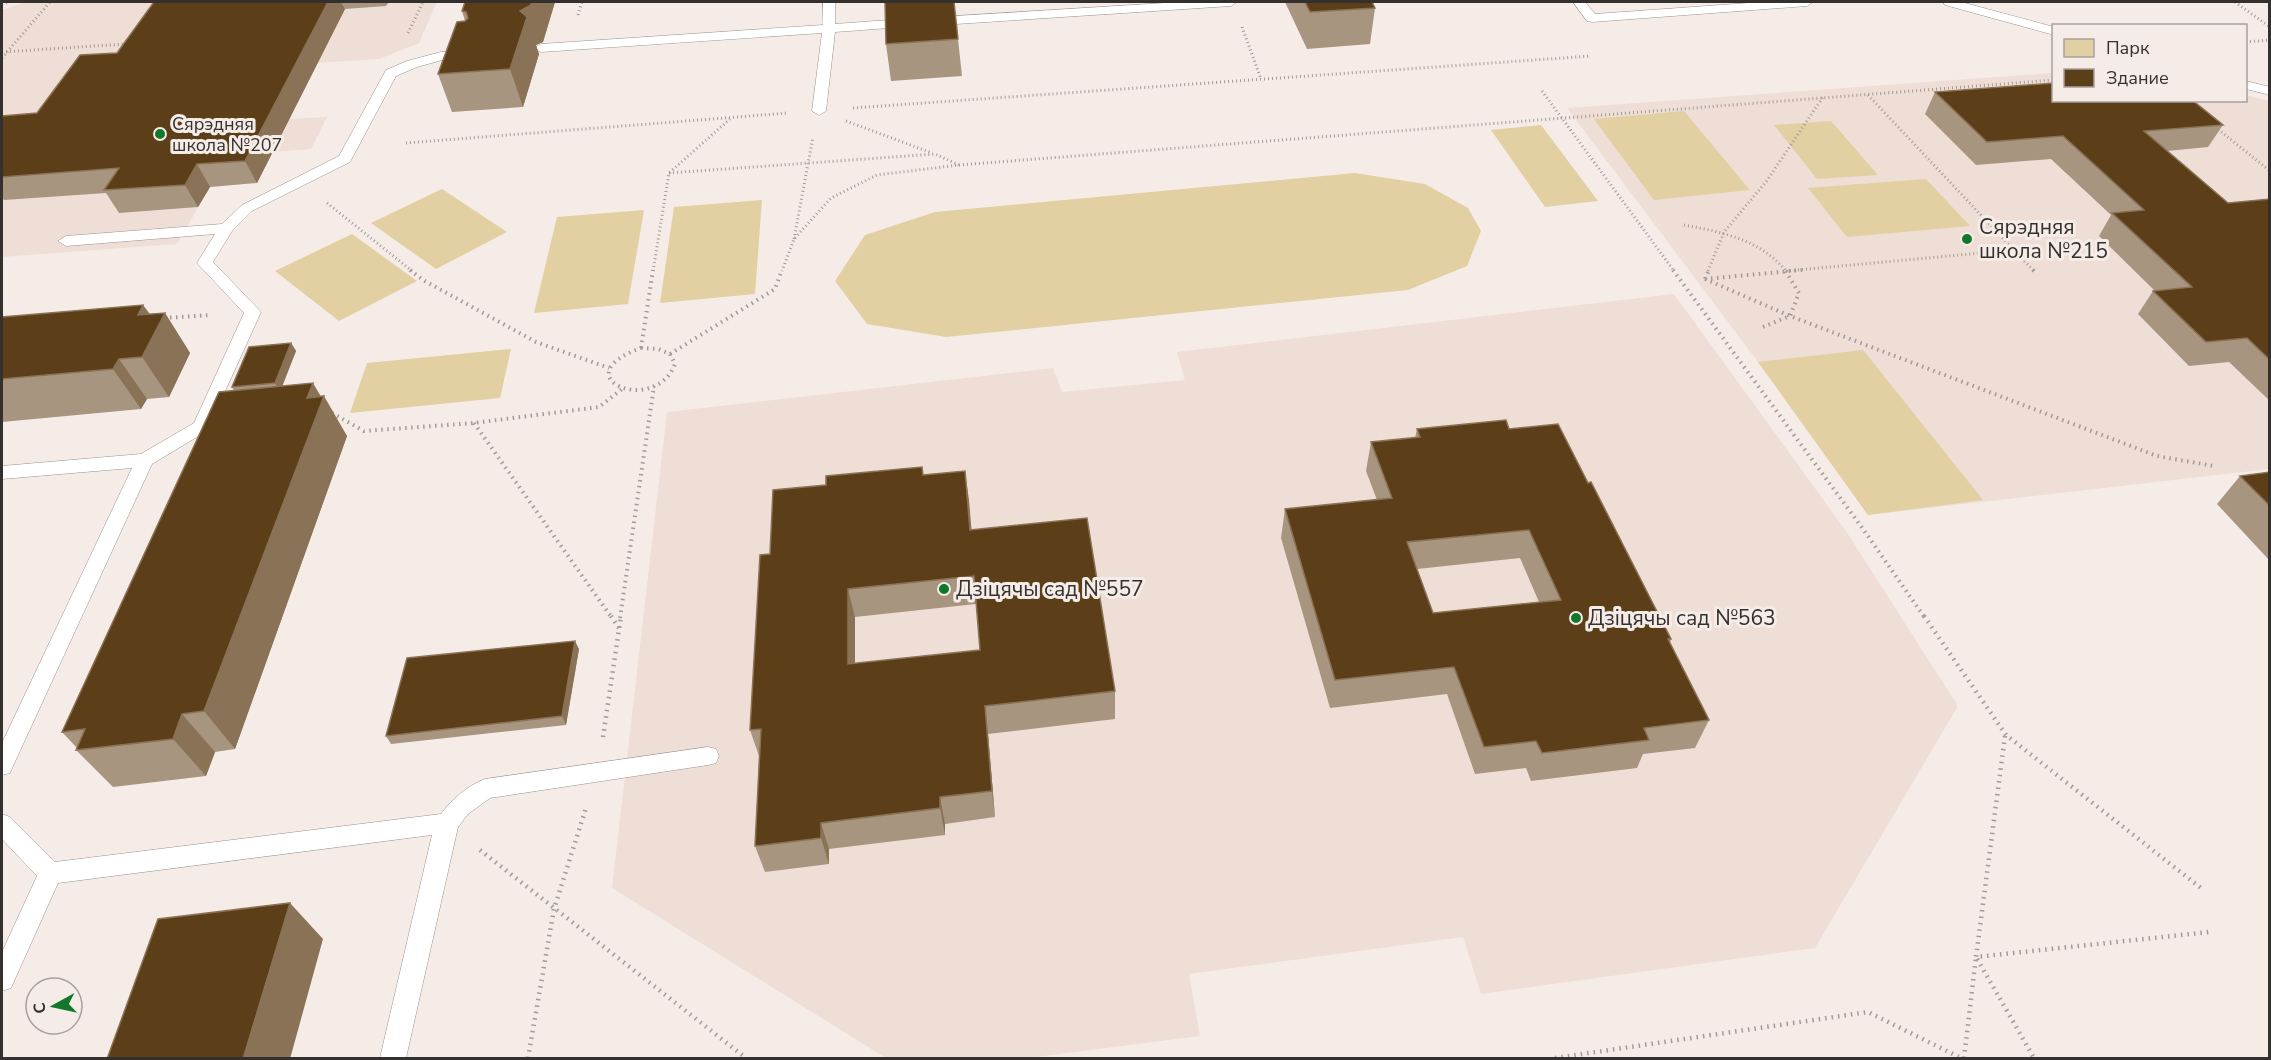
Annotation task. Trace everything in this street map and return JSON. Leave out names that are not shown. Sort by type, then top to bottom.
[{"type":"lane","points":[[819,111],[829,28],[829,2]]},
{"type":"lane","points":[[956,20],[1231,2]]},
{"type":"lane","points":[[1579,2],[1592,18],[1807,2]]},
{"type":"lane","points":[[1949,2],[2052,30]]},
{"type":"lane","points":[[541,48],[889,24]]},
{"type":"lane","points":[[2,472],[145,460],[201,427],[253,312],[205,263],[226,228],[248,208],[345,159],[391,74],[412,64],[446,55],[473,52]]},
{"type":"lane","points":[[2247,85],[2270,91]]},
{"type":"lane","points":[[66,241],[226,228]]},
{"type":"lane","points":[[2,766],[145,460]]},
{"type":"lane","points":[[393,1059],[447,823],[460,807],[485,789],[598,770],[708,756]]},
{"type":"lane","points":[[50,873],[447,823]]},
{"type":"lane","points":[[2,824],[50,873]]},
{"type":"lane","points":[[2,979],[50,873]]},
{"type":"path","points":[[2,4],[9,2]]},
{"type":"path","points":[[2,58],[50,2]]},
{"type":"path","points":[[2235,2],[2270,27]]},
{"type":"path","points":[[1240,24],[1261,79]]},
{"type":"path","points":[[2247,42],[2270,40]]},
{"type":"path","points":[[2,52],[132,43]]},
{"type":"path","points":[[406,143],[732,117],[1591,56]]},
{"type":"path","points":[[794,239],[831,198],[877,175],[959,165],[1561,116],[2052,80]]},
{"type":"path","points":[[1542,91],[1863,529],[2006,735],[2200,888]]},
{"type":"path","points":[[1867,95],[2036,272]]},
{"type":"path","points":[[1704,279],[1724,232],[1766,182],[1823,97]]},
{"type":"path","points":[[819,111],[959,165]]},
{"type":"path","points":[[670,354],[775,289],[794,239],[819,111]]},
{"type":"path","points":[[641,348],[669,174],[732,117]]},
{"type":"path","points":[[2208,122],[2270,171]]},
{"type":"path","points":[[669,174],[935,154]]},
{"type":"path","points":[[301,182],[423,280],[536,342],[609,368]]},
{"type":"path","points":[[1684,225],[1724,232],[1764,249],[1792,275],[1799,292],[1790,316],[1763,327]]},
{"type":"path","points":[[1704,279],[2014,250]]},
{"type":"path","points":[[1704,279],[1790,316],[2157,456],[2214,466]]},
{"type":"path","points":[[162,318],[253,312]]},
{"type":"path","points":[[641,348],[658,349],[670,354],[675,364],[673,370],[662,382],[654,386],[632,391],[622,389],[609,381],[607,374],[609,368],[621,355],[641,348]]},
{"type":"path","points":[[528,1059],[554,909],[598,770],[654,386]]},
{"type":"path","points":[[331,413],[364,431],[474,423],[599,407],[622,389]]},
{"type":"path","points":[[474,423],[619,629]]},
{"type":"path","points":[[1555,1059],[1868,1012],[1962,1059],[2006,735]]},
{"type":"path","points":[[447,823],[746,1059]]},
{"type":"path","points":[[1976,957],[2209,932]]},
{"type":"path","points":[[1976,957],[2034,1059]]},
{"type":"shaded area","name":"Сярэдняя школа №207","points":[[25,2],[437,2],[419,43],[379,59],[317,63],[289,119],[327,117],[311,149],[273,152],[257,183],[210,187],[177,244],[2,257],[2,10]]},
{"type":"shaded area","name":"Сярэдняя школа №215","points":[[2052,73],[2052,102],[2247,102],[2247,95],[2269,101],[2269,469],[1868,515],[1758,362],[1567,108]]},
{"type":"shaded area","points":[[1674,294],[1846,531],[1958,706],[1815,948],[1481,994],[1463,937],[1189,974],[1200,1036],[1028,1058],[886,1058],[612,888],[667,412],[1053,368],[1062,392],[1185,380],[1177,352]]},
{"type":"green space","points":[[1684,111],[1750,190],[1654,200],[1594,119]]},
{"type":"green space","points":[[1831,121],[1878,175],[1817,179],[1774,125]]},
{"type":"green space","points":[[1541,125],[1598,201],[1545,207],[1491,130]]},
{"type":"green space","points":[[1355,173],[1425,184],[1468,208],[1481,231],[1467,266],[1408,290],[946,337],[867,324],[835,281],[865,235],[935,212]]},
{"type":"green space","points":[[1926,179],[1970,226],[1847,237],[1808,188]]},
{"type":"green space","points":[[442,189],[507,232],[436,269],[371,223]]},
{"type":"green space","points":[[762,200],[755,294],[660,303],[674,207]]},
{"type":"green space","points":[[644,210],[628,304],[534,313],[557,217]]},
{"type":"green space","points":[[352,234],[417,281],[339,321],[275,271]]},
{"type":"green space","points":[[511,349],[500,398],[350,413],[367,363]]},
{"type":"green space","points":[[1863,350],[1983,500],[1868,515],[1758,362]]},
{"type":"building","points":[[154,2],[328,2],[245,161],[197,164],[185,185],[104,190],[119,168],[2,177],[2,116],[37,113],[80,55],[117,53]]},
{"type":"building","points":[[465,2],[532,2],[520,11],[527,17],[510,69],[438,74],[457,22],[468,18],[466,12],[462,11]]},
{"type":"building","points":[[885,2],[954,2],[958,39],[886,44]]},
{"type":"building","points":[[1305,2],[1372,2],[1375,8],[1310,12]]},
{"type":"building","points":[[2052,83],[2052,102],[2194,102],[2223,125],[2144,131],[2228,203],[2270,199],[2270,360],[2247,338],[2206,342],[2153,291],[2192,287],[2112,213],[2144,210],[2063,136],[1987,142],[1935,92]]},
{"type":"building","points":[[143,305],[138,315],[165,313],[142,357],[119,359],[113,369],[2,379],[2,317]]},
{"type":"building","points":[[291,343],[275,383],[232,387],[249,347]]},
{"type":"building","points":[[313,383],[307,398],[324,396],[204,711],[182,714],[173,739],[76,750],[85,729],[62,732],[219,392]]},
{"type":"building","points":[[1506,420],[1509,429],[1558,424],[1588,483],[1591,482],[1671,639],[1668,639],[1709,720],[1644,728],[1649,740],[1542,753],[1536,741],[1484,747],[1454,667],[1335,680],[1285,509],[1392,498],[1371,442],[1420,437],[1417,429]],"holes":[[[1529,530],[1561,600],[1433,613],[1407,542]]]},
{"type":"building","points":[[922,467],[923,475],[965,471],[970,530],[1087,518],[1115,691],[985,706],[992,791],[940,797],[940,808],[821,823],[821,838],[755,846],[761,729],[750,730],[760,555],[770,554],[773,490],[826,485],[826,476]],"holes":[[[974,576],[980,650],[848,664],[848,589]]]},
{"type":"building","points":[[2270,472],[2270,506],[2240,476]]},
{"type":"building","points":[[575,641],[562,716],[386,736],[407,658]]},
{"type":"building","points":[[290,903],[243,1059],[107,1059],[158,919]]},
{"type":"place","name":"Сярэдняя школа №207","points":[[160,134]]},
{"type":"place","name":"Сярэдняя школа №215","points":[[1967,239]]},
{"type":"place","name":"Дзіцячы сад №557","points":[[944,589]]},
{"type":"place","name":"Дзіцячы сад №563","points":[[1576,618]]}]
